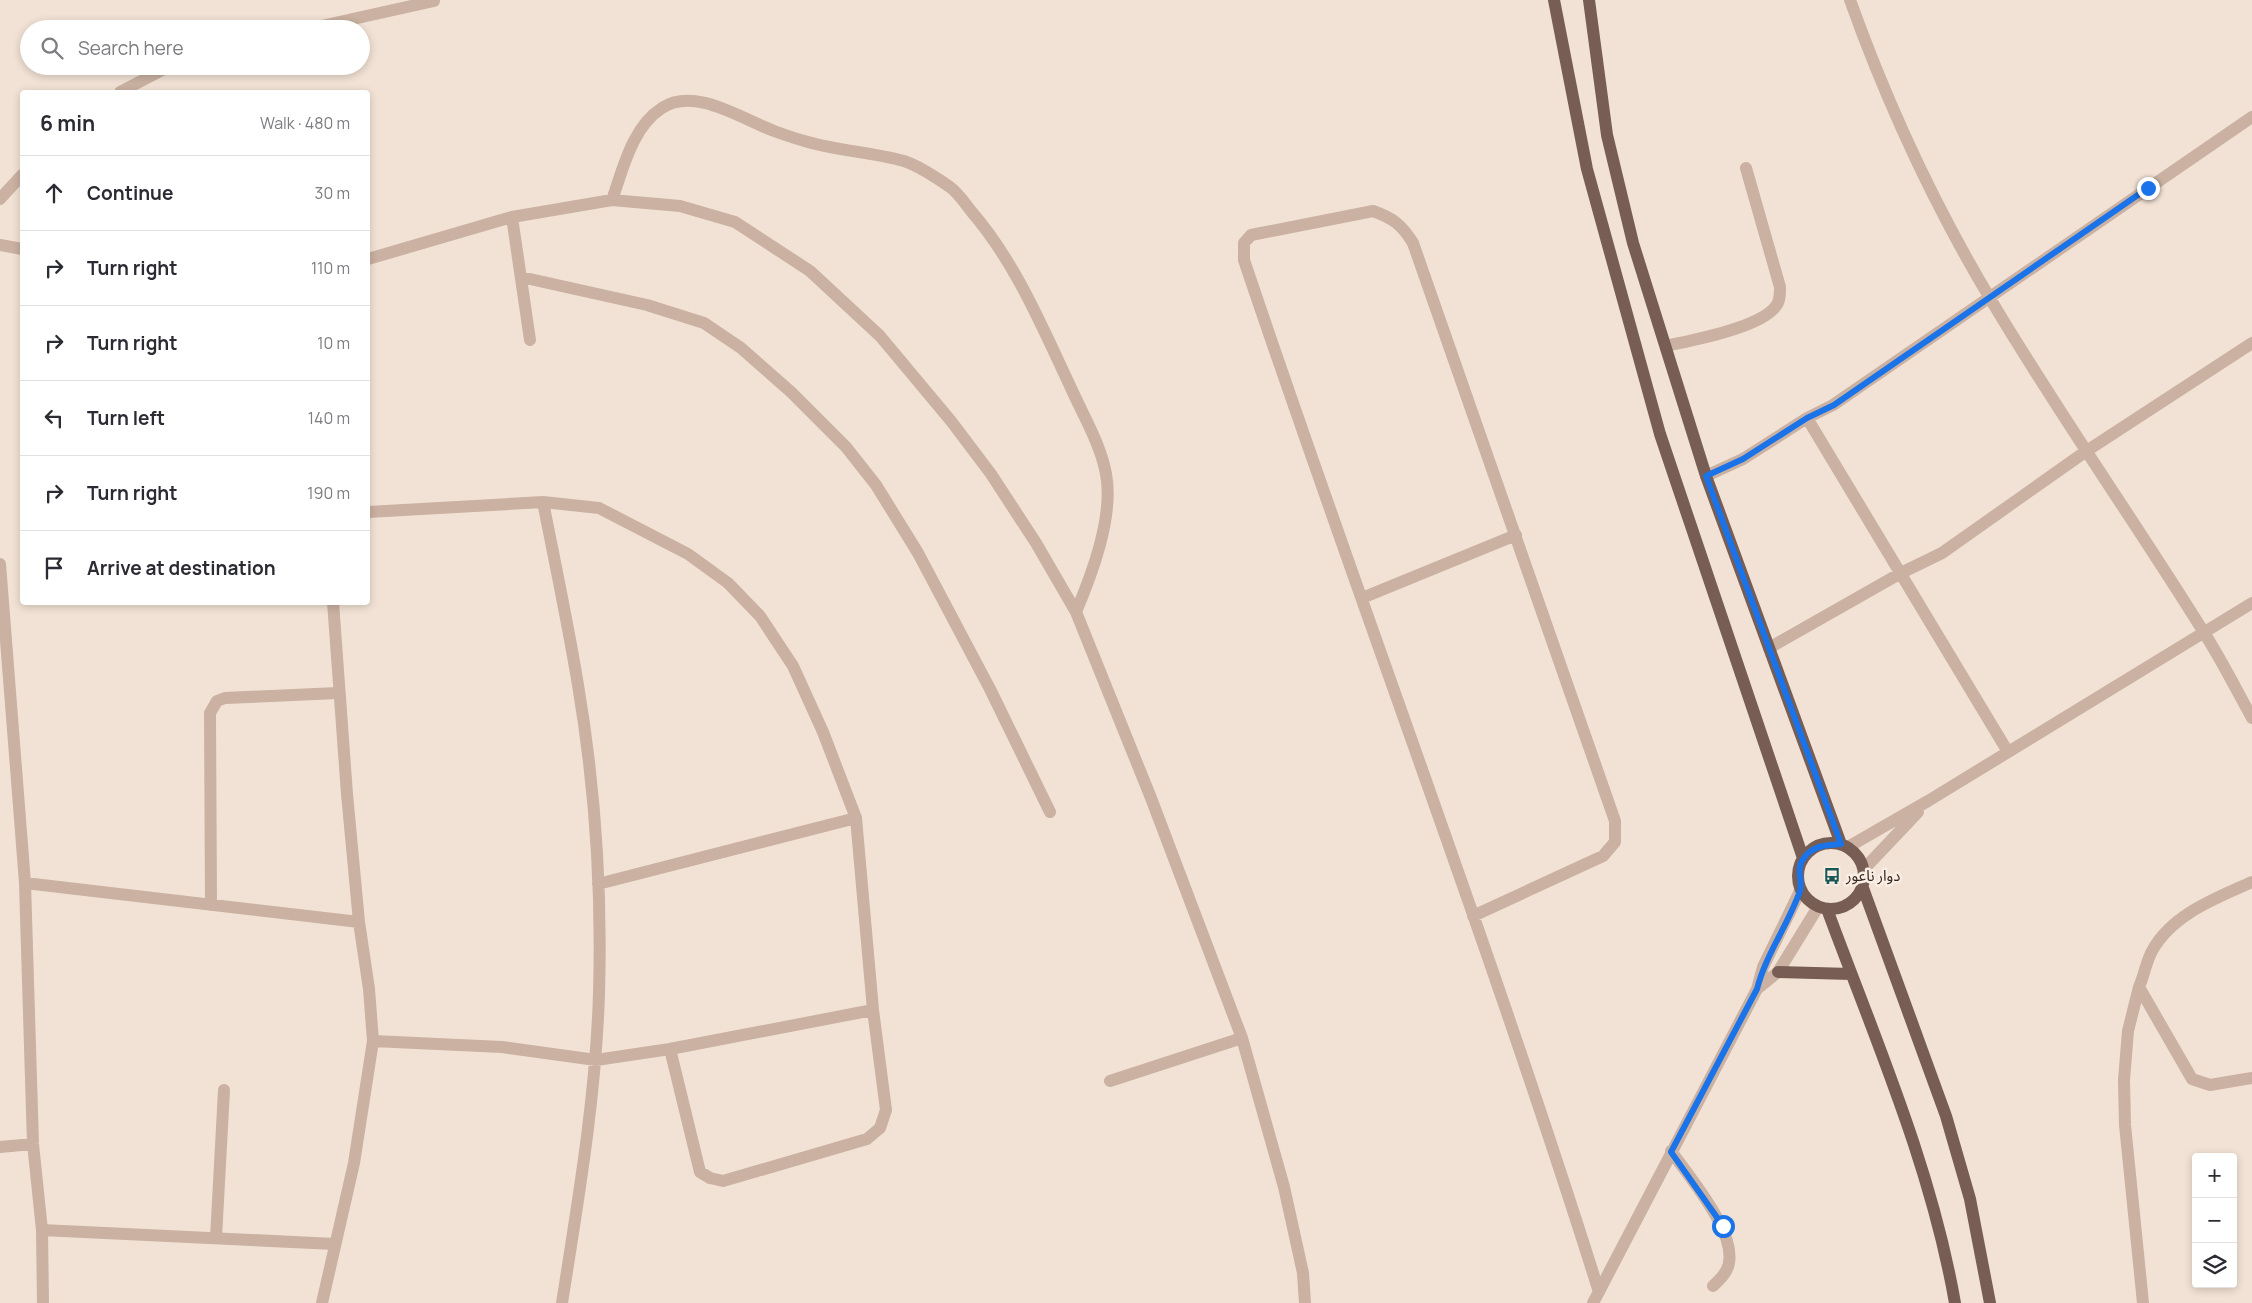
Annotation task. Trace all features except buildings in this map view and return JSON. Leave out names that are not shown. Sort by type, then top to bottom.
[{"type":"main road","points":[[1554,0],[1587,169],[1660,434],[1803,858]]},
{"type":"main road","points":[[1589,0],[1606,135],[1633,243],[1706,476],[1769,648],[1845,846],[1858,856],[1864,868],[1863,888],[1946,1116],[1970,1199],[1990,1303]]},
{"type":"main road","points":[[1845,846],[1820,845],[1803,858],[1798,873],[1801,889],[1808,900],[1823,908],[1842,908],[1855,900],[1863,888]]},
{"type":"main road","points":[[1823,908],[1851,974],[1917,1150],[1943,1237],[1956,1303]]},
{"type":"main road","points":[[1778,972],[1851,974]]},
{"type":"street","points":[[1850,0],[1891,103],[1918,162],[1990,299],[2084,452],[2204,632],[2252,718]]},
{"type":"street","points":[[348,20],[434,1]]},
{"type":"street","points":[[124,90],[153,75]]},
{"type":"street","points":[[612,200],[630,148],[646,123],[662,108],[678,101],[694,100],[716,106],[747,120],[809,142],[870,152],[906,162],[952,189],[986,228],[1013,269],[1093,437],[1106,474],[1107,505],[1102,533],[1090,579],[1076,612]]},
{"type":"street","points":[[1706,476],[1743,459],[1807,418],[1834,405],[2252,117]]},
{"type":"street","points":[[1666,346],[1719,334],[1746,325],[1768,313],[1776,306],[1780,298],[1780,287],[1746,168]]},
{"type":"street","points":[[0,199],[20,177]]},
{"type":"street","points":[[370,258],[512,217],[612,200],[680,206],[735,222],[810,271],[880,336],[951,421],[991,474],[1036,543],[1076,612],[1152,798],[1242,1038],[1284,1187],[1303,1273],[1305,1303]]},
{"type":"street","points":[[1472,916],[1603,856],[1616,842],[1615,821],[1516,535],[1412,243],[1404,227],[1392,218],[1373,212],[1251,235],[1244,243],[1244,260],[1300,426],[1362,598],[1472,916],[1596,1298]]},
{"type":"street","points":[[512,217],[530,340]]},
{"type":"street","points":[[0,245],[20,249]]},
{"type":"street","points":[[521,277],[647,305],[704,323],[741,348],[791,392],[846,447],[876,485],[918,553],[990,688],[1050,812]]},
{"type":"street","points":[[1769,648],[1901,573],[1942,553],[2084,452],[2252,343]]},
{"type":"street","points":[[1807,418],[2008,752]]},
{"type":"street","points":[[370,512],[543,502],[600,508],[688,554],[728,584],[760,616],[793,666],[823,732],[856,818],[873,1010],[886,1110],[880,1128],[867,1138],[724,1181],[710,1178],[700,1172],[670,1049]]},
{"type":"street","points":[[543,502],[578,686],[590,776],[598,884],[599,992],[596,1060],[562,1303]]},
{"type":"street","points":[[1362,598],[1516,535]]},
{"type":"street","points":[[0,564],[4,662],[25,883],[33,1144],[42,1230],[43,1303]]},
{"type":"street","points":[[1845,846],[1928,801],[2252,603]]},
{"type":"street","points":[[322,1303],[354,1163],[373,1041],[369,989],[359,922],[338,693],[333,605]]},
{"type":"street","points":[[211,904],[210,713],[217,701],[225,698],[338,693]]},
{"type":"street","points":[[1864,868],[1928,801]]},
{"type":"street","points":[[598,884],[856,818]]},
{"type":"street","points":[[2143,1303],[2125,1125],[2124,1080],[2128,1031],[2139,987],[2152,951],[2176,924],[2200,906],[2252,882]]},
{"type":"street","points":[[25,883],[359,922]]},
{"type":"street","points":[[1596,1298],[1757,989],[1763,967],[1801,889]]},
{"type":"street","points":[[1757,989],[1778,972],[1823,908]]},
{"type":"street","points":[[2139,987],[2192,1078],[2210,1086],[2252,1078]]},
{"type":"street","points":[[373,1041],[502,1047],[596,1060],[670,1049],[873,1010]]},
{"type":"street","points":[[1110,1081],[1242,1038]]},
{"type":"street","points":[[216,1238],[224,1090]]},
{"type":"street","points":[[0,1147],[33,1144]]},
{"type":"street","points":[[1671,1152],[1723,1226],[1729,1249],[1727,1270],[1713,1286]]},
{"type":"street","points":[[42,1230],[335,1244]]},
{"type":"place","name":"دوار ناعور","points":[[1832,876]]},
{"type":"route","points":[[1723,1226],[1671,1152],[1757,989],[1763,967],[1801,889],[1798,873],[1803,858],[1820,845],[1841,844],[1706,476],[1743,459],[1807,418],[1834,405],[2148,188]]}]
